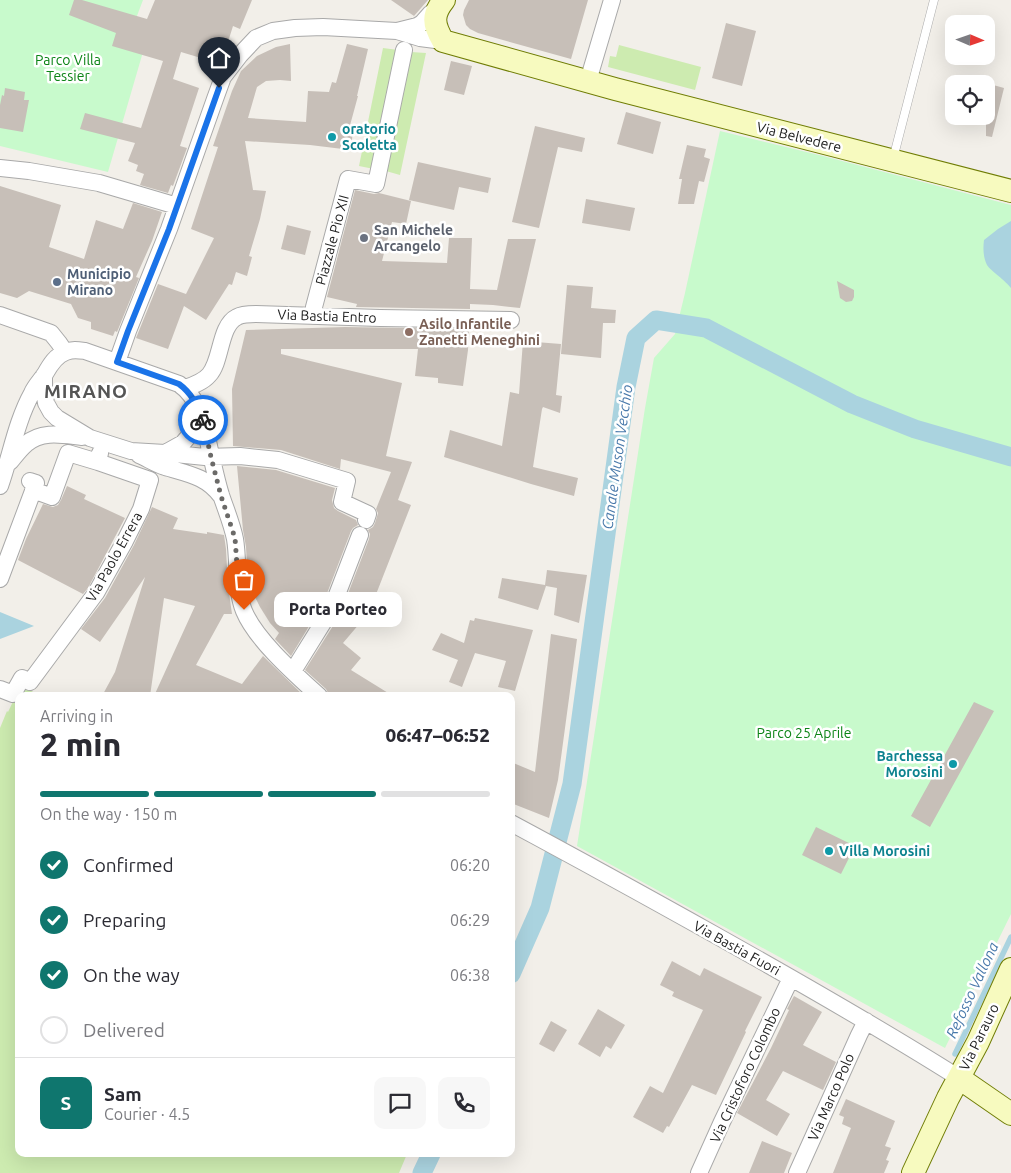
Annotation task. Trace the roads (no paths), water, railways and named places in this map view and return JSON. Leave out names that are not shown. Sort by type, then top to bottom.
[{"type":"street","points":[[588,81],[612,0]]},
{"type":"street","points":[[397,31],[422,24],[441,4]]},
{"type":"street","points":[[441,4],[435,16],[436,27],[443,41]]},
{"type":"street","points":[[117,362],[169,229],[223,77],[240,54],[256,38],[273,31],[323,27],[397,31],[420,38],[443,41]]},
{"type":"street","name":"Via Belvedere","points":[[443,41],[588,81],[1011,191]]},
{"type":"street","name":"Piazzale Pio XII","points":[[313,315],[348,179],[376,184],[404,50]]},
{"type":"street","points":[[2,168],[99,183],[177,206]]},
{"type":"street","name":"Via Bastia Entro","points":[[190,395],[216,365],[226,330],[236,317],[256,314],[511,320]]},
{"type":"street","points":[[0,315],[51,333],[65,352]]},
{"type":"street","points":[[0,486],[13,442],[32,393],[50,364],[65,352],[78,350],[179,384],[190,395],[205,424],[221,496],[235,538],[239,593],[244,610],[250,623],[263,640],[315,692]]},
{"type":"street","points":[[44,375],[46,403],[51,412],[65,424],[90,438]]},
{"type":"street","points":[[165,453],[183,443],[192,429],[190,395]]},
{"type":"street","points":[[7,466],[26,444],[38,437],[58,434],[90,438],[131,451],[164,466],[199,477],[215,487],[221,496]]},
{"type":"street","points":[[131,451],[211,457],[240,456],[278,460],[347,481],[342,502],[368,514],[332,606],[293,671]]},
{"type":"street","name":"Via Paolo Errera","points":[[0,579],[32,485],[52,497],[68,453],[99,457],[150,480],[141,509],[96,593],[84,610],[30,682],[22,678],[13,694],[0,689]]},
{"type":"street","name":"Via Bastia Fuori","points":[[515,825],[791,978],[959,1078]]},
{"type":"street","name":"Via Parauro","points":[[913,1173],[978,1042],[1011,969]]},
{"type":"street","name":"Via Cristoforo Colombo","points":[[699,1173],[791,978]]},
{"type":"street","name":"Via Marco Polo","points":[[797,1173],[866,1021]]},
{"type":"street","points":[[959,1078],[1011,1114]]},
{"type":"lane","points":[[892,161],[934,0]]},
{"type":"water","points":[[1011,221],[1011,288],[987,265],[983,249],[984,240]]},
{"type":"water","points":[[0,612],[34,626],[0,639]]},
{"type":"waterway","name":"Canale Muson Vecchio","points":[[515,965],[540,908],[572,784],[626,387],[636,338],[656,320],[706,328],[852,404],[915,429],[1011,457]]},
{"type":"waterway","name":"Refosso Vallona","points":[[955,1054],[1011,937]]},
{"type":"waterway","name":"Canale Muson Vecchio","points":[[422,1173],[430,1157]]},
{"type":"place","name":"oratorio Scoletta","points":[[332,137]]},
{"type":"place","name":"San Michele Arcangelo","points":[[364,238]]},
{"type":"place","name":"Municipio Mirano","points":[[57,282]]},
{"type":"place","name":"Asilo Infantile Zanetti Meneghini","points":[[409,332]]},
{"type":"place","name":"Porta Porteo","points":[[244,610]]},
{"type":"place","name":"Barchessa Morosini","points":[[953,764]]},
{"type":"place","name":"Villa Morosini","points":[[829,851]]},
{"type":"district","name":"MIRANO","points":[[86,391]]},
{"type":"park label","name":"Parco Villa Tessier","points":[[68,68]]},
{"type":"park label","name":"Parco 25 Aprile","points":[[804,733]]}]
